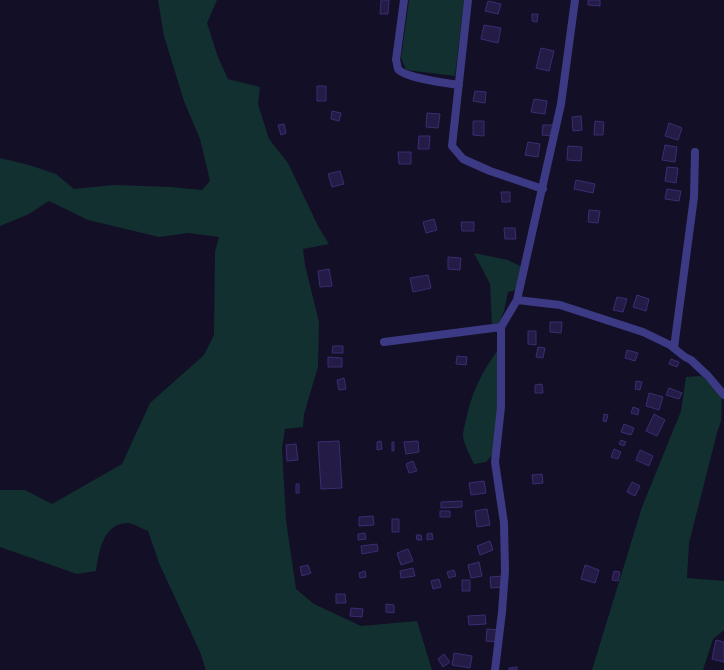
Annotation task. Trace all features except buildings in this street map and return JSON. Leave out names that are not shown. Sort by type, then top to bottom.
[{"type":"street","points":[[404,0],[396,60],[398,68],[404,73],[423,79],[459,85]]},
{"type":"street","points":[[468,0],[452,146],[463,159],[490,171],[543,189]]},
{"type":"street","points":[[495,670],[505,571],[504,523],[495,462],[501,407],[501,327],[518,300],[561,104],[575,0]]},
{"type":"street","points":[[674,348],[694,197],[695,152]]},
{"type":"street","points":[[518,300],[560,305],[643,332],[674,348],[691,360],[715,383],[724,395]]},
{"type":"street","points":[[384,342],[501,327]]},
{"type":"green space","points":[[158,0],[217,0],[207,23],[218,57],[228,79],[260,87],[258,104],[269,139],[288,163],[318,226],[329,244],[303,249],[305,265],[319,322],[318,367],[304,414],[303,427],[285,429],[282,448],[286,520],[296,589],[314,604],[361,626],[417,621],[432,670],[206,670],[200,652],[159,563],[148,531],[129,523],[112,528],[103,541],[96,571],[77,574],[0,547],[0,490],[25,490],[52,504],[122,464],[150,403],[204,355],[214,335],[215,252],[219,237],[188,233],[159,237],[88,220],[49,201],[29,214],[0,226],[0,158],[29,165],[56,174],[74,189],[114,185],[171,187],[202,190],[210,181],[200,139],[184,101],[164,36]]},
{"type":"green space","points":[[409,0],[464,0],[455,76],[406,70],[401,58]]},
{"type":"green space","points":[[474,253],[508,260],[526,269],[524,288],[508,292],[504,311],[499,323],[492,324],[490,284]]},
{"type":"green space","points":[[498,350],[501,390],[494,453],[486,462],[474,464],[467,450],[463,435],[468,410],[478,383]]},
{"type":"green space","points":[[701,376],[722,393],[721,421],[689,543],[687,578],[724,581],[724,630],[713,639],[703,670],[592,670],[642,507],[681,411],[686,377]]}]
